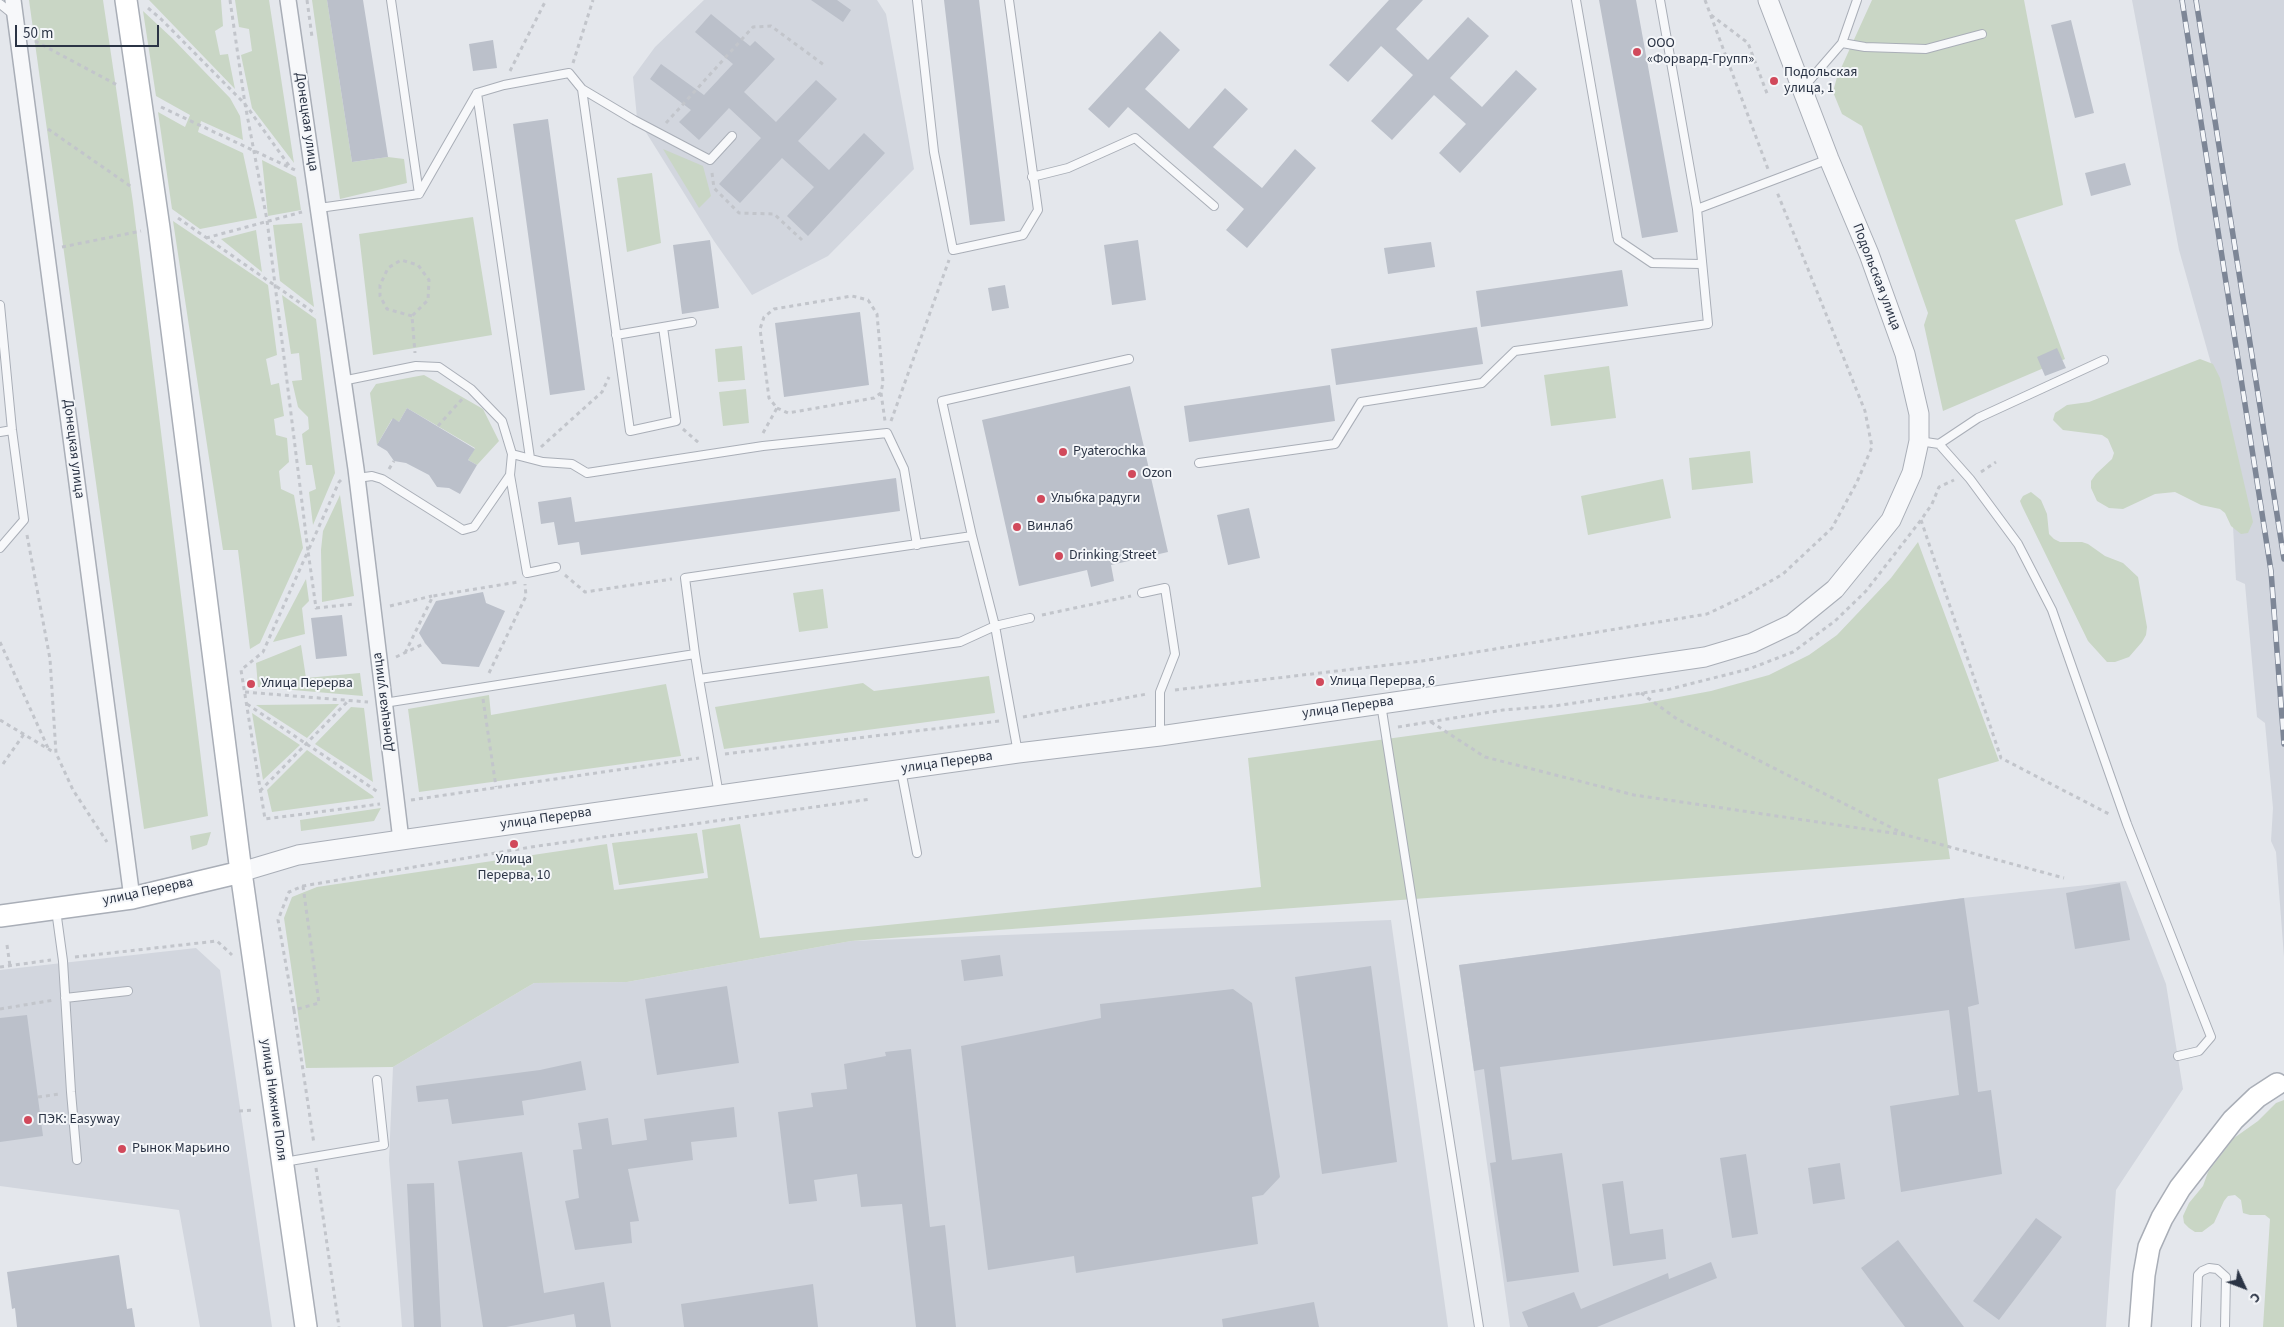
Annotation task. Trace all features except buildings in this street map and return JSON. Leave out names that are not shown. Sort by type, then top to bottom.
[{"type":"main road","points":[[136,3],[139,97],[156,203],[241,872]]},
{"type":"main road","name":"улица Перерва","points":[[0,916],[132,898],[241,872]]},
{"type":"main road","name":"улица Нижние Поля","points":[[241,872],[306,1327]]},
{"type":"main road","points":[[2140,1327],[2144,1275],[2149,1247],[2162,1218],[2180,1188],[2233,1120],[2257,1097],[2277,1084]]},
{"type":"street","name":"Донецкая улица","points":[[13,0],[132,898]]},
{"type":"street","name":"Донецкая улица","points":[[288,0],[357,474],[401,840]]},
{"type":"street","name":"Подольская улица","points":[[1768,0],[1829,159],[1869,254],[1905,354],[1919,414],[1919,440],[1912,473],[1891,520],[1865,554]]},
{"type":"street","name":"улица Перерва","points":[[241,872],[298,855],[1018,753],[1160,736],[1704,657],[1752,643],[1792,624],[1835,589],[1865,554]]},
{"type":"lane","points":[[392,0],[419,194]]},
{"type":"lane","points":[[917,0],[934,152],[953,250],[1023,235],[1038,210],[1009,0]]},
{"type":"lane","points":[[1576,0],[1618,240],[1652,263],[1701,264]]},
{"type":"lane","points":[[1199,463],[1335,444],[1361,402],[1482,383],[1515,351],[1708,324],[1696,209],[1660,0]]},
{"type":"lane","points":[[1803,88],[1842,43],[1857,0]]},
{"type":"lane","points":[[0,4],[15,16]]},
{"type":"lane","points":[[1842,43],[1865,47],[1926,49],[1982,34]]},
{"type":"lane","points":[[419,194],[476,93],[504,85],[569,73],[582,89],[657,133],[710,160],[732,136]]},
{"type":"lane","points":[[582,89],[630,431],[676,421],[663,327]]},
{"type":"lane","points":[[476,93],[530,458]]},
{"type":"lane","points":[[1032,177],[1068,168],[1135,138],[1214,206]]},
{"type":"lane","points":[[1696,209],[1829,159]]},
{"type":"lane","points":[[319,208],[419,194]]},
{"type":"lane","points":[[0,305],[12,430],[24,520],[0,548]]},
{"type":"lane","points":[[616,335],[692,322]]},
{"type":"lane","points":[[1018,753],[995,626],[972,536],[942,402],[1130,359]]},
{"type":"lane","points":[[1939,444],[1978,418],[2104,360]]},
{"type":"lane","points":[[342,381],[416,366],[439,366],[471,388],[502,421],[512,454],[510,474],[527,573],[556,567]]},
{"type":"lane","points":[[0,432],[12,430]]},
{"type":"lane","points":[[512,454],[543,462],[572,464],[586,473],[763,446],[887,433],[904,469],[917,545]]},
{"type":"lane","points":[[1919,440],[1939,444],[1970,479],[2018,544],[2052,610],[2127,824],[2211,1037],[2199,1051],[2178,1056]]},
{"type":"lane","points":[[357,474],[382,479],[463,530],[475,531],[510,474]]},
{"type":"lane","points":[[719,795],[699,679],[685,578],[972,536]]},
{"type":"lane","points":[[1142,594],[1165,588],[1174,654],[1160,692],[1160,736]]},
{"type":"lane","points":[[699,679],[960,642],[995,626],[1030,618]]},
{"type":"lane","points":[[384,703],[696,654]]},
{"type":"lane","points":[[1381,703],[1479,1327]]},
{"type":"lane","points":[[901,770],[917,853]]},
{"type":"lane","points":[[56,908],[62,958],[71,1092],[78,1160]]},
{"type":"lane","points":[[65,998],[128,991]]},
{"type":"lane","points":[[282,1163],[384,1145],[377,1080]]},
{"type":"lane","points":[[2196,1327],[2198,1275],[2202,1270],[2209,1268],[2218,1269],[2226,1277],[2224,1327]]},
{"type":"path","points":[[230,0],[245,104],[267,220],[273,284],[293,421],[316,608],[354,602],[355,612]]},
{"type":"path","points":[[504,85],[546,0]]},
{"type":"path","points":[[569,73],[593,0]]},
{"type":"path","points":[[1160,692],[1422,661],[1707,614],[1744,597],[1784,574],[1832,528],[1857,482],[1872,446],[1865,411],[1772,181],[1705,0]]},
{"type":"path","points":[[136,3],[161,19],[245,104],[291,168]]},
{"type":"path","points":[[1710,15],[1748,43],[1768,96]]},
{"type":"path","points":[[657,133],[754,27],[771,26],[824,66]]},
{"type":"path","points":[[34,40],[139,97],[315,179]]},
{"type":"path","points":[[29,116],[336,328]]},
{"type":"path","points":[[710,160],[714,188],[739,213],[774,214],[802,240]]},
{"type":"path","points":[[206,238],[267,220],[319,208]]},
{"type":"path","points":[[46,250],[159,228]]},
{"type":"path","points":[[887,433],[953,250]]},
{"type":"path","points":[[412,316],[387,309],[380,296],[380,284],[388,268],[401,260],[418,265],[429,280],[428,300],[412,316],[416,366]]},
{"type":"path","points":[[881,393],[874,398],[788,413],[777,408],[769,398],[760,330],[764,317],[774,309],[852,296],[868,300],[877,314],[883,382],[881,393],[887,433]]},
{"type":"path","points":[[530,458],[602,392],[619,356]]},
{"type":"path","points":[[438,426],[471,388]]},
{"type":"path","points":[[763,446],[762,435],[777,408]]},
{"type":"path","points":[[676,421],[711,454]]},
{"type":"path","points":[[266,819],[241,670],[263,652],[339,482],[357,474]]},
{"type":"path","points":[[24,520],[50,659],[56,753],[73,790],[107,842]]},
{"type":"path","points":[[1921,520],[2001,758],[2127,824]]},
{"type":"path","points":[[556,567],[585,592],[685,578]]},
{"type":"path","points":[[390,606],[432,596],[525,581],[526,596],[489,673]]},
{"type":"path","points":[[1030,618],[1142,594]]},
{"type":"path","points":[[405,653],[432,596]]},
{"type":"path","points":[[0,642],[48,748]]},
{"type":"path","points":[[395,657],[425,643]]},
{"type":"path","points":[[481,688],[496,787]]},
{"type":"path","points":[[245,692],[384,703]]},
{"type":"path","points":[[365,692],[366,702]]},
{"type":"path","points":[[1641,693],[1677,719],[1906,835]]},
{"type":"path","points":[[260,791],[348,700]]},
{"type":"path","points":[[247,704],[379,792],[382,804]]},
{"type":"path","points":[[0,720],[56,753]]},
{"type":"path","points":[[1431,721],[1485,757],[1634,795],[1906,835],[2064,878]]},
{"type":"path","points":[[3,764],[24,734]]},
{"type":"path","points":[[339,1327],[294,1010],[278,920],[289,892],[303,886],[531,847],[871,799]]},
{"type":"path","points":[[294,1010],[319,1003],[303,886]]},
{"type":"path","points":[[0,967],[62,958],[217,941],[236,959]]},
{"type":"path","points":[[7,945],[10,966]]},
{"type":"path","points":[[0,1009],[65,998]]},
{"type":"path","points":[[38,1097],[71,1092]]},
{"type":"path","points":[[239,1111],[256,1110],[255,1100]]},
{"type":"shaded area","points":[[704,0],[877,0],[886,14],[914,169],[828,256],[752,295],[714,241],[637,118],[633,77],[655,47]]},
{"type":"shaded area","points":[[2132,0],[2284,0],[2284,957],[2276,852],[2271,841],[2273,808],[2265,723],[2257,717],[2245,584],[2236,580],[2227,420],[2179,250]]},
{"type":"shaded area","points":[[2126,881],[2166,984],[2183,1089],[2116,1190],[2106,1327],[1510,1327],[1459,965],[1963,898]]},
{"type":"shaded area","points":[[1391,920],[1448,1327],[402,1327],[389,1160],[393,1067],[534,983],[627,982],[851,941]]},
{"type":"shaded area","name":"Рынок Марьино","points":[[196,948],[220,970],[272,1327],[200,1327],[179,1210],[0,1186],[0,970]]},
{"type":"green space","points":[[29,0],[103,0],[133,203],[208,816],[144,829]]},
{"type":"green space","points":[[149,0],[221,0],[223,26],[215,31],[220,55],[228,54],[235,89]]},
{"type":"green space","points":[[235,0],[269,0],[294,163],[252,108],[241,55],[252,51],[249,29],[239,27]]},
{"type":"green space","points":[[312,0],[327,0],[352,162],[388,157],[404,159],[407,183],[340,199]]},
{"type":"green space","points":[[1872,0],[2024,0],[2063,205],[2015,220],[2065,359],[1943,411],[1924,325],[1928,313],[1862,126],[1842,114],[1833,92],[1837,77]]},
{"type":"green space","points":[[143,11],[230,98],[240,116],[243,140],[201,121],[198,132],[243,153],[257,218],[200,229],[172,209],[158,112],[185,127],[190,115],[156,96]]},
{"type":"green space","points":[[663,149],[703,166],[711,196],[699,208]]},
{"type":"green space","points":[[262,160],[296,177],[301,210],[268,216]]},
{"type":"green space","points":[[652,173],[661,243],[627,252],[617,178]]},
{"type":"green space","points":[[473,217],[492,335],[373,355],[359,234]]},
{"type":"green space","points":[[173,221],[268,285],[277,355],[266,359],[271,385],[279,383],[284,416],[274,419],[276,435],[287,438],[289,462],[279,471],[281,489],[294,495],[303,548],[260,643],[250,649],[238,550],[223,550]]},
{"type":"green space","points":[[302,223],[314,307],[280,281],[273,225]]},
{"type":"green space","points":[[256,230],[262,272],[221,239]]},
{"type":"green space","points":[[282,295],[316,319],[335,473],[313,525],[309,492],[316,489],[312,465],[306,465],[302,434],[309,429],[308,417],[298,407],[292,381],[302,380],[299,353],[291,354]]},
{"type":"green space","points":[[742,346],[745,380],[718,382],[715,349]]},
{"type":"green space","points":[[2200,359],[2213,364],[2220,378],[2253,522],[2248,533],[2241,534],[2231,526],[2225,513],[2220,509],[2201,505],[2175,492],[2155,494],[2123,509],[2109,508],[2097,501],[2091,488],[2091,481],[2096,474],[2112,459],[2114,453],[2108,439],[2102,435],[2063,430],[2053,420],[2055,413],[2067,405],[2089,402]]},
{"type":"green space","points":[[1609,366],[1616,418],[1551,426],[1544,375]]},
{"type":"green space","points":[[424,375],[483,409],[499,441],[477,465],[468,460],[475,448],[407,408],[399,422],[392,419],[377,445],[370,393],[376,384]]},
{"type":"green space","points":[[746,389],[749,423],[723,426],[719,392]]},
{"type":"green space","points":[[1750,451],[1753,483],[1692,490],[1689,458]]},
{"type":"green space","points":[[1663,479],[1671,518],[1588,535],[1581,496]]},
{"type":"green space","points":[[2031,492],[2041,500],[2047,514],[2049,534],[2054,539],[2060,542],[2082,542],[2088,544],[2105,556],[2123,563],[2138,577],[2147,627],[2146,635],[2142,642],[2129,657],[2115,662],[2107,662],[2088,641],[2020,501],[2023,496]]},
{"type":"green space","points":[[340,495],[354,596],[322,602],[321,550],[323,531]]},
{"type":"green space","points":[[1918,542],[1999,761],[1938,779],[1950,859],[851,941],[627,982],[534,983],[393,1067],[306,1068],[284,918],[292,897],[317,887],[607,844],[614,890],[708,878],[702,830],[740,824],[760,938],[1261,887],[1248,758],[1641,704],[1711,691],[1769,675],[1809,655],[1837,635],[1891,578]]},
{"type":"green space","points":[[306,579],[309,601],[302,608],[305,634],[273,642]]},
{"type":"green space","points":[[823,589],[828,628],[799,632],[793,593]]},
{"type":"green space","points":[[301,645],[306,678],[360,673],[363,696],[258,687],[256,663]]},
{"type":"green space","points":[[989,676],[995,713],[724,749],[715,707],[863,683],[874,691]]},
{"type":"green space","points":[[666,684],[681,756],[419,792],[408,709],[489,695],[491,715]]},
{"type":"green space","points":[[339,704],[307,738],[256,705]]},
{"type":"green space","points":[[351,707],[364,708],[373,782],[315,744]]},
{"type":"green space","points":[[252,713],[300,745],[263,780]]},
{"type":"green space","points":[[307,750],[374,798],[272,812],[267,790]]},
{"type":"green space","points":[[381,808],[374,821],[301,831],[300,820]]},
{"type":"green space","points":[[211,832],[207,845],[192,850],[190,836]]},
{"type":"green space","points":[[697,833],[704,873],[619,885],[612,843]]},
{"type":"green space","points":[[2284,1100],[2284,1327],[2263,1327],[2270,1219],[2265,1215],[2243,1213],[2241,1200],[2235,1195],[2228,1196],[2214,1223],[2202,1232],[2195,1232],[2189,1228],[2184,1223],[2183,1216],[2189,1203],[2203,1186],[2208,1172],[2234,1138],[2258,1121],[2276,1103]]},
{"type":"railway","points":[[2182,0],[2271,571],[2284,744]]},
{"type":"railway","points":[[2196,0],[2284,559]]},
{"type":"place","name":"ООО «Форвард-Групп»","points":[[1637,52]]},
{"type":"place","name":"Подольская улица, 1","points":[[1774,81]]},
{"type":"place","name":"Pyaterochka","points":[[1063,452]]},
{"type":"place","name":"Ozon","points":[[1132,474]]},
{"type":"place","name":"Улыбка радуги","points":[[1041,499]]},
{"type":"place","name":"Винлаб","points":[[1017,527]]},
{"type":"place","name":"Drinking Street","points":[[1059,556]]},
{"type":"place","name":"Улица Перерва, 6","points":[[1320,682]]},
{"type":"place","name":"Улица Перерва","points":[[251,684]]},
{"type":"place","name":"Улица Перерва, 10","points":[[514,844]]},
{"type":"place","name":"ПЭК: Easyway","points":[[28,1120]]},
{"type":"place","name":"Рынок Марьино","points":[[122,1149]]}]
